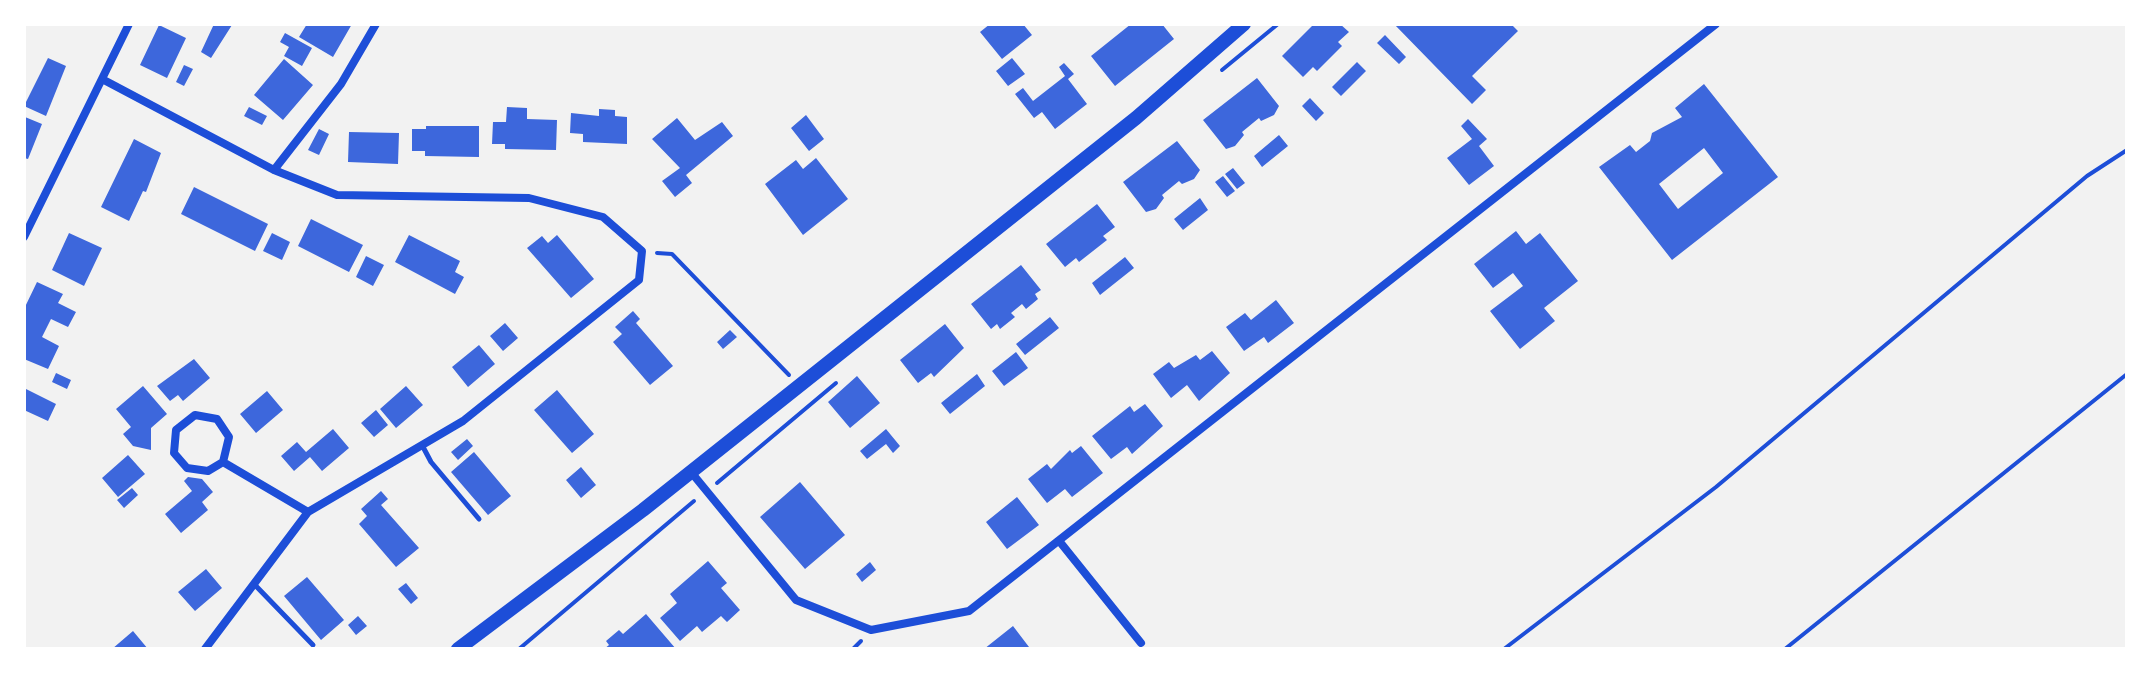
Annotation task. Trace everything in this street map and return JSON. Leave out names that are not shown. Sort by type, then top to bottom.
[{"type":"main road","points":[[458,649],[691,472],[1136,118],[1244,24]]},
{"type":"street","points":[[24,237],[28,215],[129,24]]},
{"type":"street","points":[[274,170],[341,84],[376,24]]},
{"type":"street","points":[[691,472],[796,600],[871,630],[969,611],[1716,24]]},
{"type":"street","points":[[102,79],[274,170],[337,195],[529,198],[603,217],[642,251],[639,280],[463,421],[308,512],[205,649]]},
{"type":"street","points":[[195,415],[217,419],[229,437],[223,462],[208,471],[187,468],[174,453],[176,430],[195,415]]},
{"type":"street","points":[[223,462],[308,512]]},
{"type":"street","points":[[1060,542],[1141,643]]},
{"type":"lane","points":[[422,445],[431,462],[479,519]]},
{"type":"lane","points":[[255,585],[313,645]]},
{"type":"path","points":[[1220,71],[1278,24]]},
{"type":"path","points":[[1504,649],[1716,487],[2087,176],[2127,150]]},
{"type":"path","points":[[642,251],[672,254],[799,385]]},
{"type":"path","points":[[519,649],[846,374]]},
{"type":"path","points":[[1785,649],[2127,374]]},
{"type":"building","points":[[214,24],[232,25],[211,58],[201,52]]},
{"type":"building","points":[[307,24],[352,24],[333,57],[299,37]]},
{"type":"building","points":[[990,24],[1023,24],[1032,35],[1002,59],[980,32]]},
{"type":"building","points":[[1131,24],[1162,24],[1174,39],[1115,86],[1091,56]]},
{"type":"building","points":[[1314,24],[1340,24],[1349,32],[1338,42],[1342,46],[1317,71],[1313,67],[1303,77],[1282,56]]},
{"type":"building","points":[[1394,24],[1511,24],[1518,31],[1472,76],[1486,90],[1472,104]]},
{"type":"building","points":[[159,25],[186,38],[167,78],[140,65]]},
{"type":"building","points":[[285,33],[312,48],[302,66],[284,56],[289,47],[280,42]]},
{"type":"building","points":[[1385,35],[1406,57],[1399,64],[1377,43]]},
{"type":"building","points":[[48,58],[66,66],[46,116],[24,106]]},
{"type":"building","points":[[1012,58],[1025,74],[1008,86],[996,71]]},
{"type":"building","points":[[284,59],[313,85],[283,120],[254,95]]},
{"type":"building","points":[[1357,62],[1366,71],[1341,96],[1332,87]]},
{"type":"building","points":[[1064,63],[1074,74],[1068,79],[1087,104],[1055,129],[1042,112],[1034,118],[1015,94],[1023,88],[1033,101],[1065,76],[1059,67]]},
{"type":"building","points":[[184,65],[193,69],[184,86],[176,82]]},
{"type":"building","points":[[1257,78],[1279,106],[1274,115],[1261,121],[1259,118],[1242,132],[1244,135],[1235,146],[1226,149],[1203,120]]},
{"type":"building","points":[[1704,84],[1778,177],[1672,260],[1599,167],[1630,145],[1636,152],[1650,141],[1652,133],[1682,117],[1675,108]],"holes":[[[1704,148],[1723,173],[1678,209],[1659,184]]]},
{"type":"building","points":[[1310,98],[1324,113],[1316,121],[1302,106]]},
{"type":"building","points":[[249,107],[267,116],[262,125],[244,116]]},
{"type":"building","points":[[507,107],[527,108],[527,119],[557,120],[556,150],[505,149],[505,144],[492,144],[493,122],[506,122]]},
{"type":"building","points":[[599,109],[615,110],[615,116],[627,117],[627,144],[583,142],[583,134],[570,133],[571,113],[599,116]]},
{"type":"building","points":[[806,115],[824,139],[809,151],[791,128]]},
{"type":"building","points":[[25,117],[42,124],[28,159],[24,158]]},
{"type":"building","points":[[677,118],[695,140],[722,122],[733,136],[686,175],[692,183],[675,197],[662,181],[680,168],[652,139]]},
{"type":"building","points":[[1468,119],[1487,139],[1479,146],[1494,166],[1469,185],[1447,158],[1472,139],[1461,126]]},
{"type":"building","points":[[426,126],[479,126],[479,157],[425,156],[425,151],[412,151],[412,129],[426,129]]},
{"type":"building","points":[[319,129],[329,134],[319,155],[308,150]]},
{"type":"building","points":[[349,132],[399,133],[398,164],[348,162]]},
{"type":"building","points":[[1279,135],[1288,146],[1262,167],[1254,156]]},
{"type":"building","points":[[134,139],[161,153],[146,192],[143,191],[129,221],[101,207]]},
{"type":"building","points":[[1177,141],[1200,170],[1194,179],[1182,184],[1179,181],[1162,195],[1164,198],[1156,209],[1146,212],[1123,182]]},
{"type":"building","points":[[816,158],[848,199],[803,235],[765,184],[796,160],[803,169]]},
{"type":"building","points":[[1233,168],[1245,183],[1237,189],[1225,174]]},
{"type":"building","points":[[1223,176],[1235,191],[1227,197],[1215,182]]},
{"type":"building","points":[[194,187],[268,224],[255,251],[181,214]]},
{"type":"building","points":[[1200,198],[1208,210],[1183,230],[1174,219]]},
{"type":"building","points":[[1097,204],[1115,227],[1103,236],[1107,240],[1079,262],[1076,258],[1065,267],[1046,244]]},
{"type":"building","points":[[311,219],[363,245],[349,272],[298,246]]},
{"type":"building","points":[[1516,231],[1526,244],[1540,233],[1578,281],[1544,308],[1555,321],[1520,349],[1490,311],[1523,286],[1513,273],[1493,288],[1474,264]]},
{"type":"building","points":[[69,233],[102,248],[84,286],[52,270]]},
{"type":"building","points":[[272,233],[290,242],[282,260],[263,251]]},
{"type":"building","points":[[409,235],[460,261],[455,272],[464,277],[455,294],[395,262]]},
{"type":"building","points":[[557,235],[594,279],[571,298],[527,248],[542,236],[548,243]]},
{"type":"building","points":[[366,256],[384,265],[373,286],[356,277]]},
{"type":"building","points":[[1125,257],[1134,268],[1100,295],[1092,283]]},
{"type":"building","points":[[1021,265],[1041,290],[1035,294],[1038,299],[1026,309],[1022,304],[1011,313],[1015,317],[1000,329],[997,324],[991,329],[971,304]]},
{"type":"building","points":[[37,282],[63,294],[58,303],[76,312],[68,327],[51,319],[42,337],[59,346],[48,369],[24,359],[24,309]]},
{"type":"building","points":[[1276,300],[1294,323],[1268,343],[1264,337],[1244,351],[1226,327],[1245,313],[1251,320]]},
{"type":"building","points":[[633,311],[640,319],[636,323],[673,366],[650,385],[613,342],[622,334],[615,327]]},
{"type":"building","points":[[1050,317],[1059,328],[1025,355],[1016,344]]},
{"type":"building","points":[[505,323],[518,338],[503,351],[490,336]]},
{"type":"building","points":[[945,324],[964,348],[934,377],[931,373],[918,383],[900,360]]},
{"type":"building","points":[[730,330],[737,337],[723,349],[717,342]]},
{"type":"building","points":[[479,345],[495,364],[468,387],[452,367]]},
{"type":"building","points":[[1212,351],[1230,373],[1199,401],[1187,385],[1171,398],[1153,374],[1169,362],[1174,368],[1196,355],[1200,360]]},
{"type":"building","points":[[1016,352],[1028,368],[1004,386],[992,371]]},
{"type":"building","points":[[194,359],[210,378],[183,401],[178,395],[170,401],[157,386]]},
{"type":"building","points":[[56,373],[71,380],[67,389],[52,382]]},
{"type":"building","points":[[977,374],[985,386],[950,414],[941,403]]},
{"type":"building","points":[[857,376],[880,403],[850,428],[828,402]]},
{"type":"building","points":[[143,386],[167,414],[151,428],[151,450],[133,446],[123,434],[131,427],[116,409]]},
{"type":"building","points":[[406,386],[423,405],[396,428],[380,409]]},
{"type":"building","points":[[24,388],[56,404],[48,421],[24,410]]},
{"type":"building","points":[[557,390],[594,434],[572,453],[534,410]]},
{"type":"building","points":[[267,391],[283,410],[256,433],[240,414]]},
{"type":"building","points":[[1145,404],[1163,426],[1132,454],[1127,447],[1111,459],[1092,436],[1130,406],[1134,412]]},
{"type":"building","points":[[376,410],[388,425],[374,437],[361,423]]},
{"type":"building","points":[[333,429],[349,448],[322,471],[310,457],[294,471],[281,456],[297,442],[306,452]]},
{"type":"building","points":[[886,429],[900,446],[893,453],[886,444],[867,459],[860,451]]},
{"type":"building","points":[[467,439],[473,446],[458,460],[451,452]]},
{"type":"building","points":[[1081,446],[1103,473],[1072,497],[1065,489],[1047,503],[1028,479],[1047,464],[1051,469],[1070,450],[1072,453]]},
{"type":"building","points":[[474,452],[511,496],[488,515],[451,472]]},
{"type":"building","points":[[128,455],[145,474],[118,497],[102,478]]},
{"type":"building","points":[[581,467],[596,485],[581,498],[566,480]]},
{"type":"building","points":[[188,477],[202,479],[213,492],[202,502],[208,510],[181,533],[165,514],[192,491],[184,481]]},
{"type":"building","points":[[800,482],[845,535],[805,569],[760,517]]},
{"type":"building","points":[[132,488],[138,495],[124,508],[117,500]]},
{"type":"building","points":[[381,491],[388,499],[381,505],[419,548],[396,567],[359,524],[367,516],[361,509]]},
{"type":"building","points":[[1017,497],[1039,525],[1007,549],[986,522]]},
{"type":"building","points":[[708,561],[727,583],[721,588],[740,610],[727,622],[721,616],[702,632],[697,626],[680,641],[660,618],[677,603],[670,594]]},
{"type":"building","points":[[870,562],[876,570],[862,582],[856,574]]},
{"type":"building","points":[[206,569],[222,588],[195,611],[178,592]]},
{"type":"building","points":[[307,577],[344,620],[321,640],[284,596]]},
{"type":"building","points":[[406,583],[418,598],[411,604],[398,589]]},
{"type":"building","points":[[646,614],[676,649],[604,649],[609,645],[606,641],[619,630],[623,634]]},
{"type":"building","points":[[358,616],[367,626],[356,635],[348,625]]},
{"type":"building","points":[[1013,626],[1029,647],[984,649]]},
{"type":"building","points":[[133,631],[148,649],[112,649]]}]
